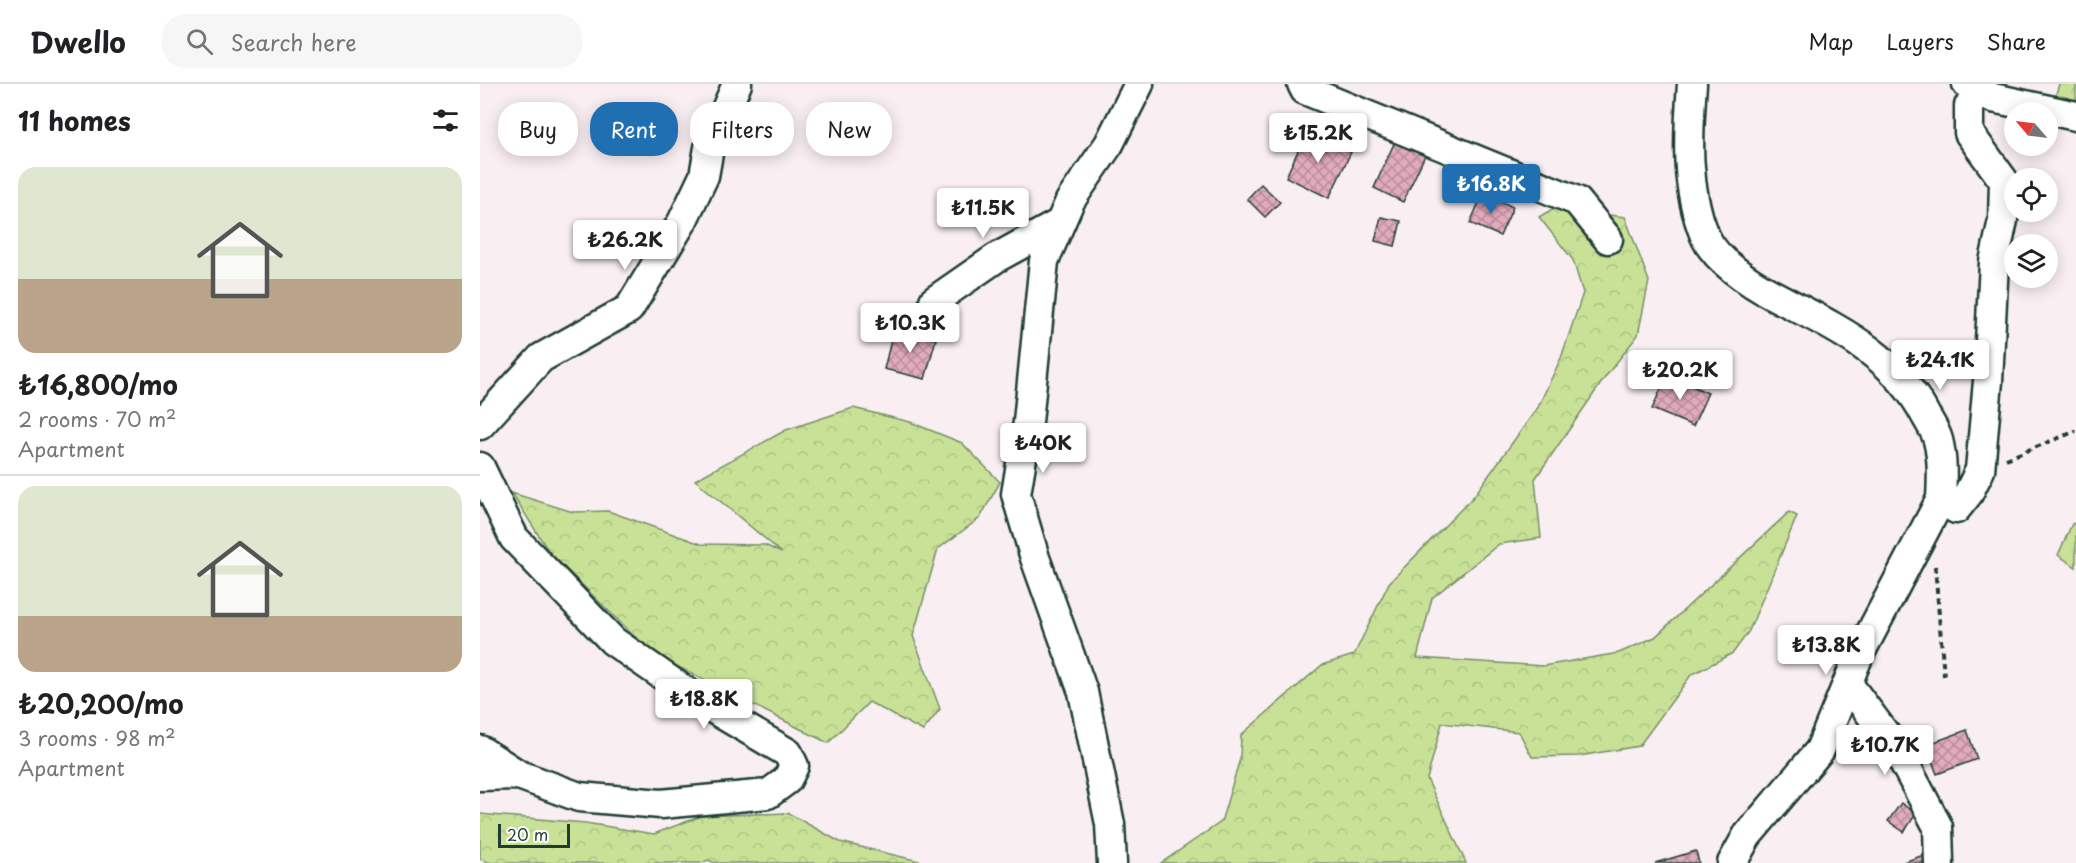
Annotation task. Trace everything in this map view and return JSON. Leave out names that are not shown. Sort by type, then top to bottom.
[{"type":"street","points":[[480,425],[541,358],[629,309],[682,222],[704,176],[709,148],[737,84]]},
{"type":"street","points":[[1112,863],[1110,824],[1083,692],[1035,558],[1016,494],[1028,422],[1044,261],[1070,201],[1109,144],[1139,84]]},
{"type":"street","points":[[1302,84],[1305,90],[1577,201],[1608,239]]},
{"type":"street","points":[[1692,84],[1688,141],[1690,176],[1706,238],[1731,268],[1758,287],[1858,340],[1899,374],[1917,398],[1938,438],[1942,470],[1941,499],[1859,656],[1820,750],[1747,836],[1732,863]]},
{"type":"street","points":[[1941,499],[1956,509],[1968,494],[1980,470],[1988,381],[1994,262],[2003,220],[2004,181],[1969,133],[1969,106],[1974,88],[1993,98],[2076,116]]},
{"type":"street","points":[[934,301],[996,258],[1060,223]]},
{"type":"street","points":[[480,467],[514,538],[613,641],[698,700],[772,741],[788,753],[794,766],[787,780],[768,794],[661,804],[579,797],[519,776],[480,750]]},
{"type":"street","points":[[1848,684],[1898,751],[1938,827],[1939,863]]},
{"type":"street","points":[[480,776],[519,776]]},
{"type":"path","points":[[1980,470],[2076,431]]},
{"type":"path","points":[[1935,562],[1944,676]]},
{"type":"green space","points":[[2059,84],[2076,84],[2076,101],[2055,97]]},
{"type":"green space","points":[[1554,208],[1625,217],[1649,281],[1638,335],[1606,376],[1535,479],[1541,538],[1499,544],[1432,598],[1417,658],[1543,666],[1619,653],[1655,637],[1789,512],[1797,516],[1749,631],[1733,653],[1691,675],[1639,746],[1579,756],[1532,757],[1519,732],[1442,723],[1427,779],[1466,863],[1161,863],[1221,822],[1240,759],[1241,735],[1322,665],[1354,655],[1389,583],[1474,496],[1538,407],[1561,358],[1583,293],[1573,260],[1539,217]]},
{"type":"green space","points":[[853,408],[910,422],[962,443],[1000,482],[980,518],[938,549],[913,636],[940,709],[923,731],[869,702],[828,743],[651,653],[549,552],[512,493],[573,512],[608,511],[701,544],[765,545],[782,553],[695,480],[786,430]]},
{"type":"green space","points":[[2076,523],[2076,567],[2058,555],[2072,524]]},
{"type":"green space","points":[[788,813],[840,842],[927,863],[715,863],[708,860],[702,863],[491,863],[480,859],[480,814],[585,823],[654,834],[701,816]]},
{"type":"building","points":[[1307,131],[1351,152],[1329,198],[1286,177]]},
{"type":"building","points":[[1396,139],[1426,153],[1403,202],[1374,188]]},
{"type":"building","points":[[1261,184],[1280,202],[1265,217],[1247,199]]},
{"type":"building","points":[[1483,193],[1513,207],[1500,236],[1470,223]]},
{"type":"building","points":[[1381,217],[1401,221],[1395,246],[1375,241]]},
{"type":"building","points":[[894,328],[936,339],[925,379],[884,369]]},
{"type":"building","points":[[1667,375],[1708,393],[1693,426],[1652,409]]},
{"type":"building","points":[[1967,730],[1977,759],[1937,774],[1926,745]]},
{"type":"building","points":[[1901,803],[1916,814],[1904,832],[1888,821]]},
{"type":"building","points":[[1696,851],[1699,863],[1655,863]]},
{"type":"building","points":[[1924,855],[1927,863],[1901,863]]}]
